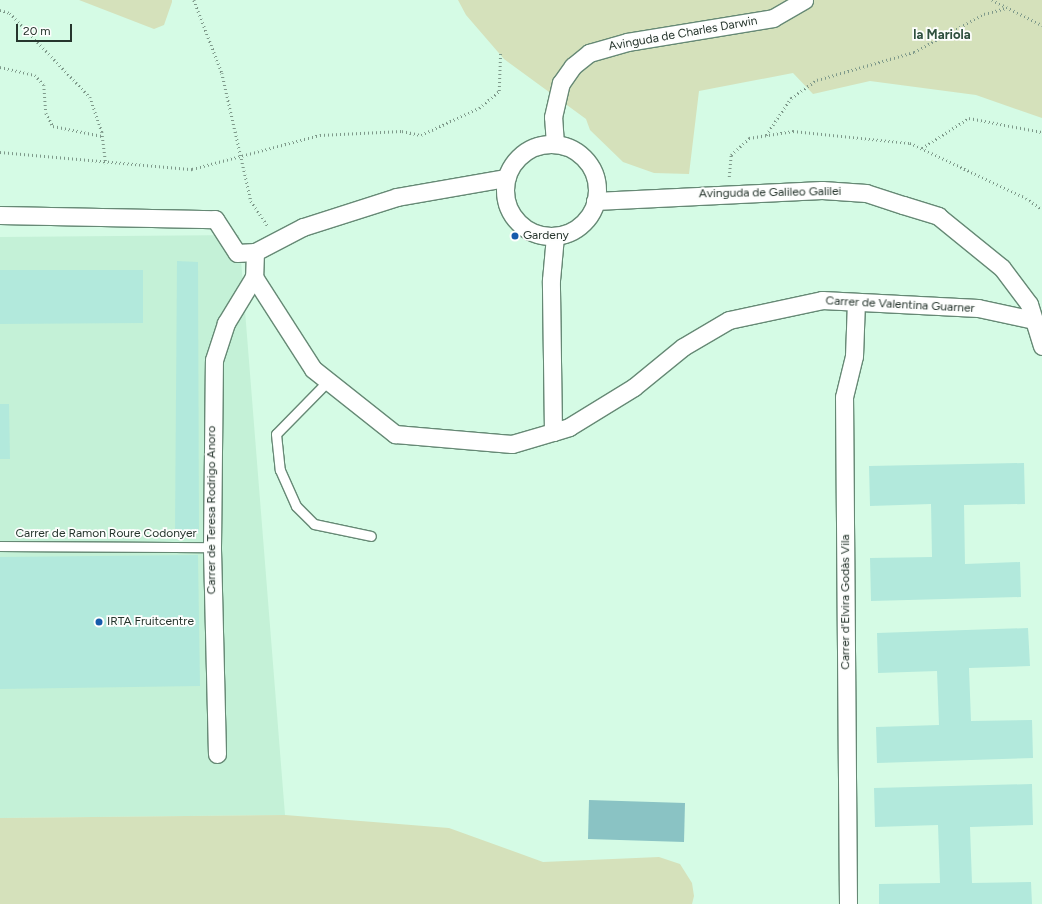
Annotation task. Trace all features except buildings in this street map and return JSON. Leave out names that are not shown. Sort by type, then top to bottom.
[{"type":"street","name":"Avinguda de Charles Darwin","points":[[555,144],[553,117],[561,83],[573,66],[589,53],[627,42],[773,18],[804,0]]},
{"type":"street","points":[[555,144],[570,148],[592,170],[595,201],[580,225],[554,236],[526,229],[515,219],[505,192],[506,178],[523,153],[538,146],[555,144]]},
{"type":"street","points":[[0,215],[215,219],[237,253],[255,252],[303,227],[397,197],[506,178]]},
{"type":"street","name":"Avinguda de Galileo Galilei","points":[[595,201],[727,192],[822,190],[866,193],[938,216],[1002,268],[1029,304],[1042,346]]},
{"type":"street","points":[[553,432],[551,280],[554,236]]},
{"type":"street","points":[[254,277],[255,252]]},
{"type":"street","name":"Carrer de Valentina Guarner","points":[[254,277],[313,369],[395,434],[512,444],[568,427],[634,387],[683,347],[729,320],[822,300],[978,308],[1034,320]]},
{"type":"street","name":"Carrer de Teresa Rodrigo Anoro","points":[[217,754],[212,547],[214,360],[226,323],[254,277]]},
{"type":"street","name":"Carrer d'Elvira Godàs Vila","points":[[848,904],[844,397],[854,356],[856,302]]},
{"type":"lane","points":[[328,381],[276,434],[280,470],[296,506],[314,524],[371,536]]},
{"type":"lane","name":"Carrer de Ramon Roure Codonyer","points":[[0,546],[212,547]]},
{"type":"path","points":[[194,0],[222,73],[239,158],[251,201],[278,240]]},
{"type":"path","points":[[992,0],[1042,24]]},
{"type":"path","points":[[766,135],[791,98],[817,80],[914,52],[984,14],[1006,8]]},
{"type":"path","points":[[0,10],[10,13],[90,97],[102,136],[106,164]]},
{"type":"path","points":[[0,152],[106,164],[192,168],[239,158],[320,135],[402,130],[421,135],[434,132],[479,108],[499,91],[500,53]]},
{"type":"path","points":[[0,67],[35,75],[44,85],[46,113],[53,126],[102,136]]},
{"type":"path","points":[[922,148],[969,118],[1042,132]]},
{"type":"path","points":[[727,192],[731,154],[749,138],[793,131],[910,143],[1026,198],[1042,210]]},
{"type":"shaded area","points":[[79,0],[172,0],[172,2],[164,25],[154,29]]},
{"type":"shaded area","points":[[458,0],[1042,0],[1042,118],[976,95],[870,81],[813,94],[793,73],[699,91],[689,174],[654,173],[623,162],[590,130],[586,119],[504,59],[466,15]]},
{"type":"shaded area","points":[[239,235],[285,815],[0,818],[0,237]]},
{"type":"shaded area","points":[[285,815],[449,828],[543,862],[659,857],[680,864],[692,883],[694,896],[692,904],[0,904],[0,818]]},
{"type":"water","points":[[589,800],[685,803],[684,842],[588,839]]},
{"type":"place","name":"Gardeny","points":[[515,236]]},
{"type":"place","name":"IRTA Fruitcentre","points":[[99,622]]},
{"type":"district","name":"la Mariola","points":[[942,35]]}]
